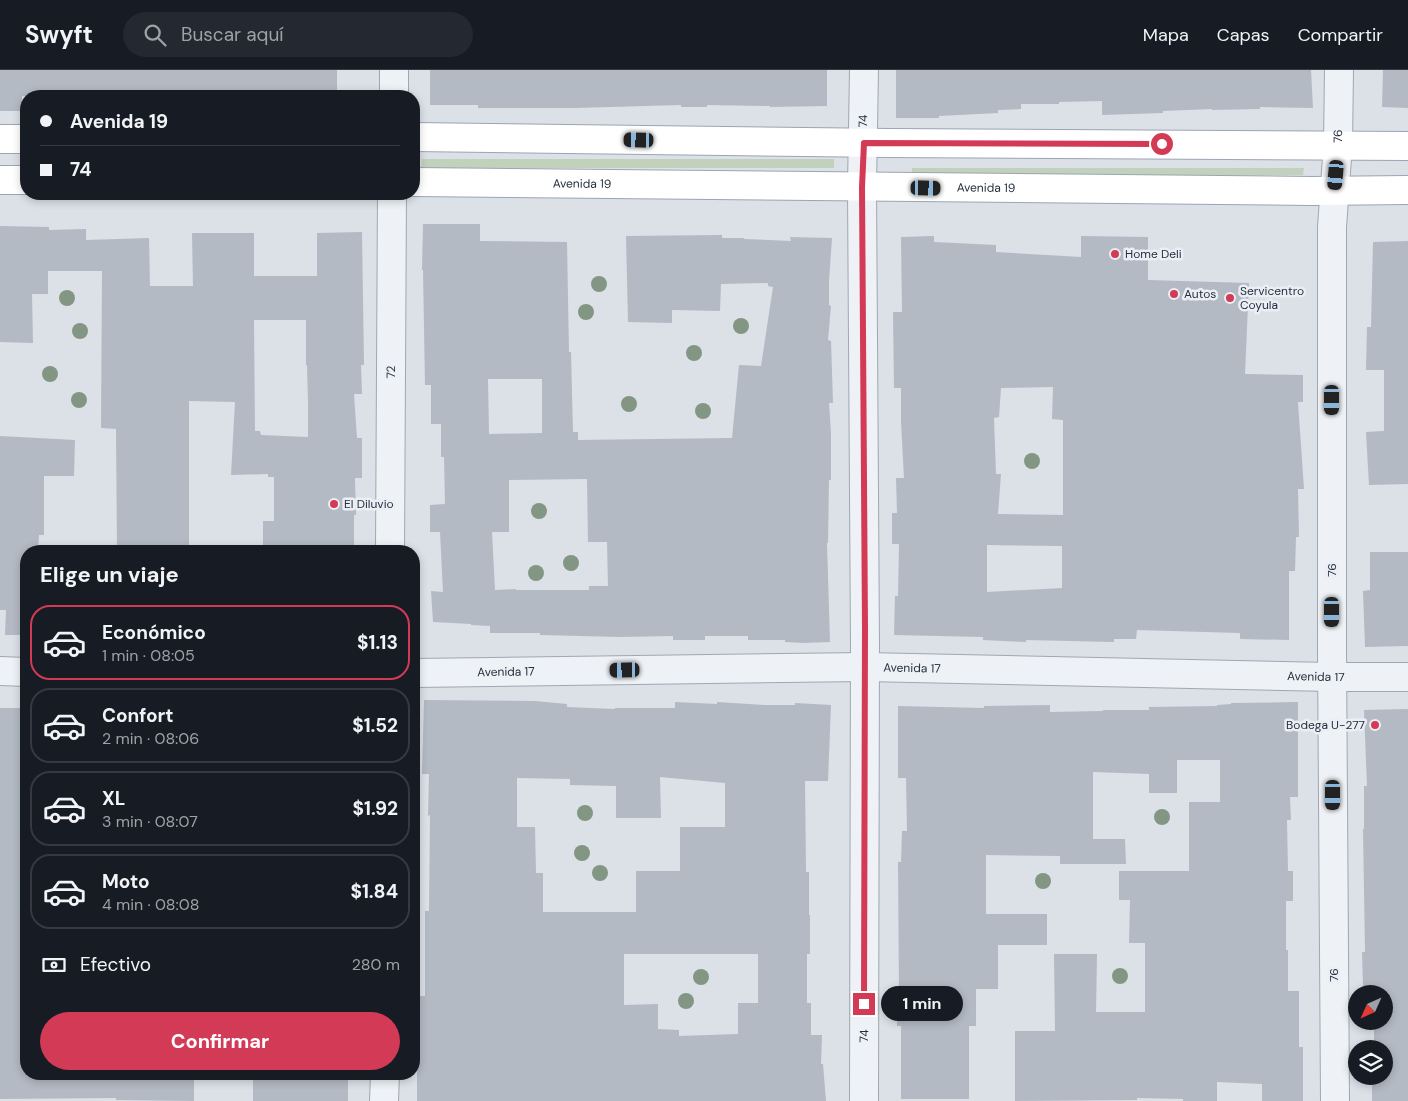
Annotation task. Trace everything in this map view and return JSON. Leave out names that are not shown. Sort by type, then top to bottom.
[{"type":"main road","points":[[420,137],[864,143],[1338,144],[1408,146]]},
{"type":"main road","points":[[0,139],[20,139]]},
{"type":"main road","points":[[0,180],[20,180]]},
{"type":"main road","name":"Avenida 19","points":[[420,182],[1335,191],[1408,190]]},
{"type":"street","points":[[394,70],[394,90]]},
{"type":"street","name":"74","points":[[864,70],[862,187],[865,667],[864,1101]]},
{"type":"street","name":"76","points":[[1335,1101],[1332,678],[1332,227],[1338,144],[1339,70]]},
{"type":"street","name":"72","points":[[390,545],[392,200]]},
{"type":"street","name":"Avenida 17","points":[[420,673],[865,667],[1332,678],[1408,676]]},
{"type":"street","points":[[0,671],[20,672]]},
{"type":"street","points":[[384,1101],[385,1080]]},
{"type":"green space","points":[[422,159],[834,159],[834,168],[421,168]]},
{"type":"green space","points":[[912,168],[1304,168],[1303,175],[912,176]]},
{"type":"building","points":[[0,70],[337,70],[337,90],[20,90],[20,111],[0,111]]},
{"type":"building","points":[[430,70],[827,70],[827,106],[707,105],[707,107],[681,107],[681,105],[478,108],[478,105],[430,105]]},
{"type":"building","points":[[896,70],[1311,70],[1313,108],[1260,107],[1260,109],[1212,109],[1102,115],[1102,101],[1059,102],[1059,104],[1021,104],[1021,109],[998,110],[998,113],[939,116],[939,118],[896,118]]},
{"type":"building","points":[[1383,70],[1408,70],[1408,108],[1382,107]]},
{"type":"building","points":[[423,224],[480,224],[480,241],[567,242],[573,432],[578,432],[578,440],[732,438],[739,365],[761,366],[773,287],[768,286],[768,283],[721,284],[720,311],[672,310],[672,323],[628,322],[626,236],[722,235],[722,238],[791,241],[790,237],[832,238],[829,281],[829,305],[831,306],[828,340],[831,341],[833,403],[829,403],[831,480],[829,480],[827,543],[830,642],[804,643],[785,642],[785,640],[748,640],[748,636],[705,636],[705,640],[673,640],[673,636],[620,637],[540,635],[540,633],[490,633],[490,626],[433,622],[431,591],[443,592],[440,532],[430,532],[430,505],[445,504],[444,457],[441,457],[441,424],[431,424],[431,385],[425,385],[422,270]],"holes":[[[488,379],[542,379],[542,433],[489,434]],[[587,479],[588,542],[607,542],[608,586],[589,586],[589,590],[495,590],[492,532],[509,532],[509,480]]]},
{"type":"building","points":[[0,226],[49,227],[49,230],[86,229],[86,240],[149,238],[150,286],[193,286],[192,233],[254,233],[254,276],[317,276],[317,233],[362,232],[364,365],[361,365],[362,394],[354,394],[357,438],[362,438],[362,478],[355,478],[356,515],[354,515],[354,545],[263,545],[263,521],[274,521],[274,477],[268,477],[268,474],[231,475],[235,402],[189,401],[189,545],[117,545],[116,429],[101,428],[102,271],[48,271],[48,294],[32,294],[33,343],[0,342]],"holes":[[[254,320],[306,320],[308,437],[261,435],[260,431],[255,431]]]},
{"type":"building","points":[[934,236],[934,242],[996,245],[996,252],[1081,257],[1081,236],[1148,237],[1148,280],[1249,283],[1245,374],[1303,375],[1303,402],[1298,402],[1304,489],[1298,489],[1299,537],[1296,537],[1295,571],[1289,571],[1289,640],[1240,639],[1240,633],[1137,630],[1136,639],[1114,639],[1114,642],[1026,640],[1026,642],[983,640],[983,637],[894,635],[895,596],[898,596],[899,544],[892,544],[892,513],[897,513],[896,478],[904,478],[901,388],[894,388],[893,312],[902,312],[901,237]],"holes":[[[1053,387],[1052,419],[1063,420],[1063,515],[998,514],[1001,474],[996,474],[994,418],[999,417],[1001,388]],[[987,545],[1062,546],[1062,588],[987,592]]]},
{"type":"building","points":[[1408,241],[1408,484],[1369,485],[1366,432],[1384,431],[1384,370],[1366,370],[1367,327],[1371,327],[1373,242]]},
{"type":"building","points":[[0,436],[75,440],[74,476],[44,476],[44,535],[39,535],[38,545],[20,545],[20,635],[5,635],[6,610],[0,610]]},
{"type":"building","points":[[1370,552],[1408,552],[1408,646],[1365,647],[1363,591],[1370,590]]},
{"type":"building","points":[[424,700],[535,701],[567,704],[567,707],[615,709],[675,708],[675,702],[831,705],[828,781],[805,781],[806,872],[809,872],[810,915],[810,954],[807,954],[807,1003],[811,1003],[811,1035],[822,1035],[821,1064],[823,1064],[826,1101],[417,1101],[417,1080],[420,1080],[420,996],[425,996],[425,911],[429,911],[429,774],[422,774]],"holes":[[[660,777],[725,783],[725,827],[680,827],[680,871],[636,871],[636,912],[543,912],[543,873],[536,873],[535,827],[517,827],[517,778],[570,779],[570,785],[616,786],[616,818],[661,818]],[[624,954],[758,954],[758,1003],[738,1003],[738,1034],[679,1036],[679,1030],[658,1029],[658,1004],[624,1005]]]},
{"type":"building","points":[[1298,702],[1298,797],[1290,797],[1291,820],[1287,820],[1288,871],[1293,871],[1293,901],[1286,901],[1286,950],[1288,950],[1288,991],[1299,991],[1299,1047],[1303,1047],[1303,1101],[1262,1101],[1262,1084],[1217,1082],[1217,1101],[1137,1098],[1137,1100],[1015,1101],[1015,1031],[1055,1031],[1054,954],[1097,954],[1096,1012],[1145,1012],[1145,943],[1129,943],[1130,900],[1119,900],[1119,871],[1189,871],[1189,802],[1220,802],[1220,760],[1177,760],[1177,793],[1149,793],[1149,774],[1093,772],[1093,839],[1125,839],[1126,864],[1060,864],[1060,856],[986,855],[986,914],[1047,914],[1047,945],[998,945],[998,989],[976,989],[976,1026],[969,1026],[969,1099],[901,1099],[901,1026],[897,1026],[897,995],[899,995],[898,862],[901,862],[902,831],[907,831],[906,778],[898,778],[898,706],[984,708],[984,706],[1050,705],[1050,712],[1149,710],[1149,707]]},
{"type":"building","points":[[0,708],[20,708],[20,1080],[194,1080],[194,1101],[116,1100],[116,1098],[0,1099]]},
{"type":"building","points":[[1408,709],[1408,1101],[1372,1101],[1372,1085],[1393,1085],[1393,1040],[1374,1040],[1374,1030],[1393,1030],[1393,985],[1363,985],[1362,952],[1365,952],[1363,829],[1364,786],[1367,786],[1364,710]]},
{"type":"building","points":[[253,1080],[348,1080],[348,1101],[253,1101]]},
{"type":"place","name":"Home Deli","points":[[1115,254]]},
{"type":"place","name":"Autos","points":[[1174,294]]},
{"type":"place","name":"Servicentro Coyula","points":[[1230,298]]},
{"type":"place","name":"El Diluvio","points":[[334,504]]},
{"type":"place","name":"Bodega U-277","points":[[1375,725]]},
{"type":"route","points":[[864,1004],[865,628],[864,244],[862,187],[864,143],[1162,144]]}]
